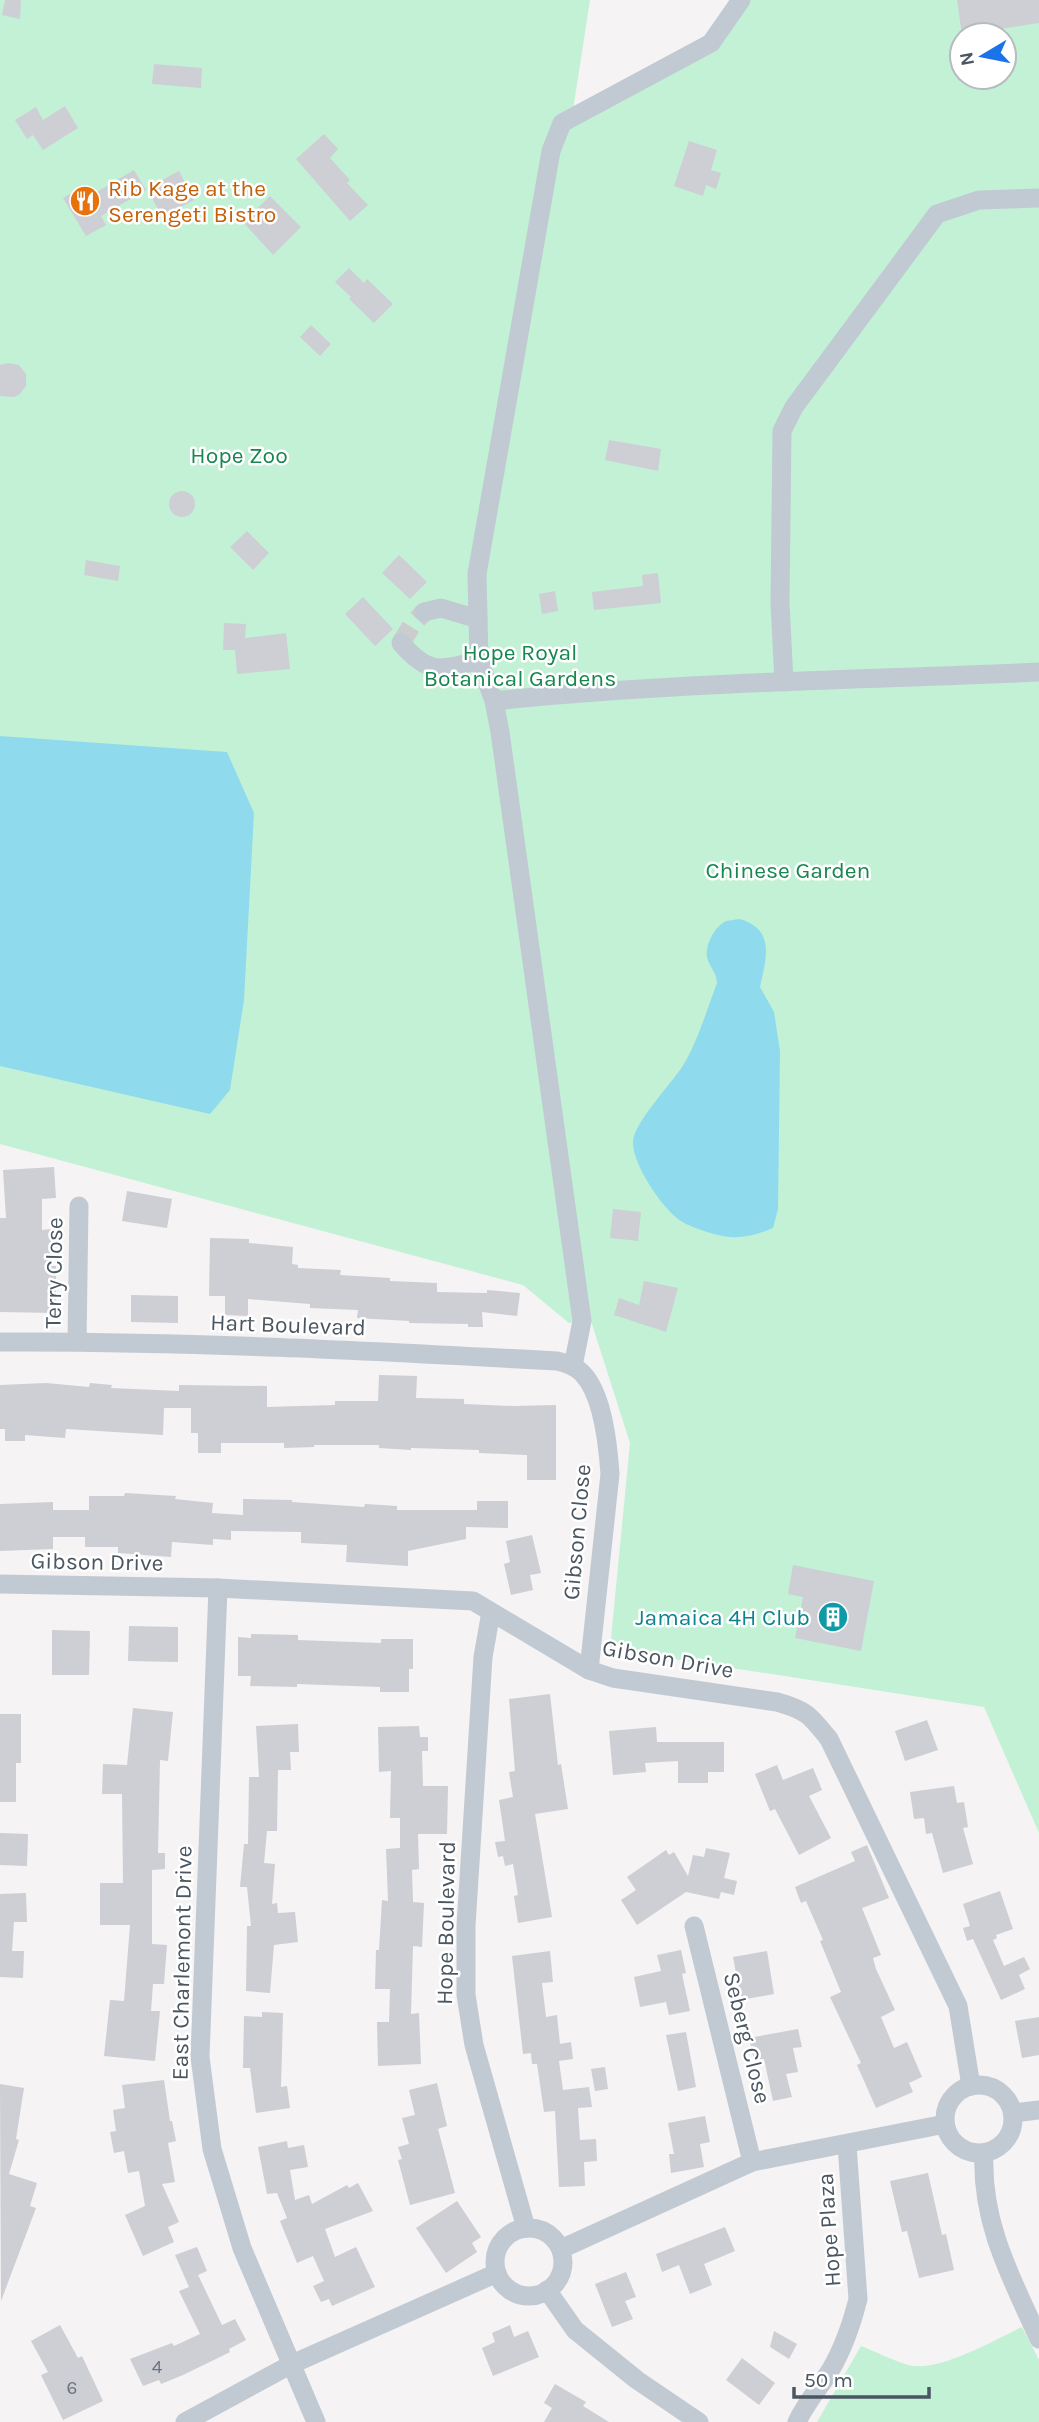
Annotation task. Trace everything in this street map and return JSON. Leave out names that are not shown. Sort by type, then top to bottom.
[{"type":"street","points":[[573,1366],[582,1321],[495,701],[479,660],[477,574],[551,151],[562,123],[710,43],[741,0]]},
{"type":"street","points":[[784,682],[780,603],[782,431],[794,407],[937,214],[979,200],[1039,198]]},
{"type":"street","points":[[424,612],[441,608],[478,619]]},
{"type":"street","points":[[401,643],[414,659],[432,668],[479,660]]},
{"type":"street","points":[[495,701],[569,693],[1039,672]]},
{"type":"street","name":"Terry Close","points":[[77,1342],[79,1206]]},
{"type":"street","name":"Hart Boulevard","points":[[0,1342],[77,1342],[434,1354],[557,1361],[573,1366]]},
{"type":"street","name":"Gibson Close","points":[[573,1366],[583,1373],[591,1386],[607,1441],[610,1474],[589,1670]]},
{"type":"street","name":"Gibson Drive","points":[[0,1584],[218,1588],[473,1601],[589,1670],[613,1678],[777,1702],[800,1708],[829,1739],[958,2006],[971,2086]]},
{"type":"street","name":"East Charlemont Drive","points":[[218,1588],[200,2057],[212,2149],[242,2248],[316,2422]]},
{"type":"street","name":"Hope Boulevard","points":[[491,1612],[483,1657],[480,1697],[466,1926],[466,1995],[474,2045],[526,2228]]},
{"type":"street","name":"Seberg Close","points":[[694,1926],[752,2162]]},
{"type":"street","points":[[971,2086],[993,2088],[1009,2103],[1013,2113],[1010,2135],[1004,2144],[984,2154],[973,2154],[954,2144],[945,2124],[945,2114],[954,2096],[971,2086]]},
{"type":"street","points":[[1013,2113],[1039,2110]]},
{"type":"street","points":[[561,2249],[752,2162],[945,2124]]},
{"type":"street","name":"Hope Plaza","points":[[797,2422],[831,2369],[852,2322],[858,2299],[847,2145]]},
{"type":"street","points":[[984,2154],[983,2183],[989,2218],[1002,2257],[1039,2339]]},
{"type":"street","points":[[526,2228],[547,2233],[561,2249],[563,2258],[560,2276],[547,2290],[538,2294],[518,2294],[509,2289],[498,2273],[497,2253],[501,2243],[508,2236],[526,2228]]},
{"type":"street","points":[[185,2422],[290,2365],[498,2273]]},
{"type":"street","points":[[547,2290],[575,2330],[637,2380],[699,2422]]},
{"type":"green space","name":"Hope Royal Botanical Gardens","points":[[0,0],[590,0],[571,123],[716,42],[740,0],[1039,0],[1039,1833],[984,1707],[610,1649],[630,1443],[591,1321],[569,1323],[523,1285],[0,1144]]},
{"type":"green space","points":[[1022,2327],[1039,2360],[1039,2422],[817,2422],[861,2346],[902,2363],[920,2366],[966,2354]]},
{"type":"water","points":[[0,736],[227,752],[254,813],[244,1000],[230,1090],[210,1114],[0,1066]]},
{"type":"water","points":[[740,919],[759,930],[764,938],[766,956],[760,987],[774,1012],[780,1051],[778,1209],[773,1228],[749,1236],[729,1237],[686,1224],[669,1211],[644,1176],[634,1152],[633,1142],[639,1125],[687,1058],[701,1026],[717,983],[707,957],[711,938],[724,922]]},
{"type":"building","points":[[5,0],[21,0],[20,19],[2,15]]},
{"type":"building","points":[[957,0],[1039,0],[1039,23],[1018,26],[1018,21],[960,21]]},
{"type":"building","points":[[154,64],[202,68],[201,88],[152,84]]},
{"type":"building","points":[[65,106],[78,128],[43,150],[33,135],[27,139],[15,120],[36,107],[43,120]]},
{"type":"building","points":[[324,134],[338,149],[330,158],[350,180],[347,183],[368,205],[350,221],[296,159]]},
{"type":"building","points":[[689,141],[717,150],[711,170],[721,173],[716,189],[706,185],[703,196],[674,186]]},
{"type":"building","points":[[134,170],[146,190],[101,216],[106,225],[86,236],[63,198],[82,187],[88,197]]},
{"type":"building","points":[[179,171],[194,200],[162,217],[147,188]]},
{"type":"building","points":[[270,196],[301,227],[273,255],[243,222]]},
{"type":"building","points":[[349,268],[364,283],[367,279],[393,304],[374,323],[335,282]]},
{"type":"building","points":[[311,325],[331,344],[320,356],[300,337]]},
{"type":"building","points":[[0,365],[19,365],[26,374],[26,386],[14,397],[0,396]]},
{"type":"building","points":[[609,440],[661,449],[658,471],[605,460]]},
{"type":"building","points":[[182,491],[191,495],[195,504],[191,513],[182,517],[173,513],[169,504],[173,495]]},
{"type":"building","points":[[247,531],[269,553],[253,570],[230,547]]},
{"type":"building","points":[[399,555],[427,582],[410,599],[382,573]]},
{"type":"building","points":[[86,560],[120,566],[118,581],[84,575]]},
{"type":"building","points":[[658,573],[661,603],[594,610],[592,592],[643,586],[642,575]]},
{"type":"building","points":[[555,591],[558,611],[542,614],[539,594]]},
{"type":"building","points":[[363,597],[393,629],[375,646],[345,614]]},
{"type":"building","points":[[224,623],[246,624],[245,638],[286,633],[290,669],[237,674],[235,650],[223,650]]},
{"type":"building","points":[[54,1167],[56,1198],[42,1199],[42,1230],[51,1229],[52,1266],[56,1266],[56,1313],[0,1312],[0,1218],[6,1218],[3,1170]]},
{"type":"building","points":[[127,1191],[172,1199],[167,1228],[122,1221]]},
{"type":"building","points":[[613,1209],[641,1212],[638,1241],[610,1238]]},
{"type":"building","points":[[210,1238],[249,1239],[249,1243],[293,1247],[292,1264],[298,1265],[298,1268],[341,1270],[340,1275],[390,1278],[390,1281],[437,1283],[437,1292],[487,1293],[487,1290],[520,1293],[517,1316],[482,1312],[483,1327],[468,1327],[468,1324],[409,1323],[357,1318],[358,1310],[310,1308],[310,1304],[248,1299],[248,1316],[225,1315],[225,1296],[209,1296]]},
{"type":"building","points":[[644,1281],[678,1288],[666,1332],[614,1315],[619,1298],[639,1305]]},
{"type":"building","points":[[131,1295],[178,1296],[178,1323],[131,1322]]},
{"type":"building","points":[[379,1375],[417,1376],[416,1398],[464,1399],[464,1404],[556,1405],[556,1480],[527,1480],[527,1455],[479,1453],[479,1450],[411,1450],[379,1448],[379,1445],[284,1448],[284,1443],[221,1443],[221,1453],[198,1453],[198,1433],[191,1433],[191,1408],[164,1408],[163,1435],[66,1429],[65,1438],[25,1435],[25,1441],[5,1441],[5,1429],[0,1429],[0,1385],[46,1383],[89,1387],[90,1383],[112,1385],[111,1388],[179,1391],[179,1385],[267,1386],[267,1407],[335,1405],[335,1401],[378,1401]]},
{"type":"building","points":[[125,1493],[176,1496],[175,1499],[213,1503],[212,1513],[243,1515],[243,1499],[292,1500],[364,1507],[365,1504],[397,1506],[397,1510],[477,1510],[477,1501],[508,1501],[508,1528],[466,1527],[466,1539],[408,1551],[408,1566],[346,1562],[347,1545],[301,1543],[301,1532],[231,1531],[231,1540],[213,1539],[213,1545],[172,1542],[171,1557],[118,1553],[118,1547],[85,1547],[85,1537],[53,1537],[53,1549],[0,1551],[0,1504],[53,1502],[53,1510],[89,1510],[89,1496],[124,1496]]},
{"type":"building","points":[[532,1535],[541,1573],[530,1575],[533,1590],[511,1595],[504,1564],[510,1562],[506,1541]]},
{"type":"building","name":"Jamaica 4H Club","points":[[793,1565],[874,1581],[861,1651],[795,1638],[803,1597],[788,1594]]},
{"type":"building","points":[[129,1626],[178,1627],[178,1662],[128,1661]]},
{"type":"building","points":[[52,1630],[90,1631],[89,1675],[52,1675]]},
{"type":"building","points":[[251,1634],[298,1635],[298,1640],[381,1643],[381,1639],[413,1639],[413,1669],[409,1669],[409,1692],[380,1692],[380,1687],[297,1684],[297,1687],[250,1686],[251,1676],[238,1676],[238,1637],[251,1638]]},
{"type":"building","points":[[550,1694],[558,1765],[561,1764],[568,1809],[535,1814],[552,1917],[518,1923],[514,1896],[518,1895],[513,1864],[505,1866],[503,1856],[498,1857],[495,1842],[505,1841],[499,1800],[513,1797],[509,1772],[515,1771],[509,1699]]},
{"type":"building","points":[[133,1708],[173,1712],[168,1761],[160,1760],[158,1853],[165,1853],[165,1869],[152,1870],[152,1944],[167,1945],[164,1984],[153,1984],[151,2011],[160,2011],[155,2061],[104,2056],[110,2000],[124,2001],[130,1925],[100,1925],[100,1883],[123,1883],[122,1794],[102,1794],[103,1764],[127,1765]]},
{"type":"building","points":[[0,1714],[21,1714],[21,1763],[16,1763],[16,1802],[0,1802]]},
{"type":"building","points":[[927,1720],[938,1750],[905,1761],[895,1731]]},
{"type":"building","points":[[298,1724],[299,1752],[290,1752],[291,1770],[278,1770],[277,1831],[267,1831],[264,1863],[275,1864],[272,1904],[277,1903],[278,1913],[295,1912],[298,1942],[274,1945],[270,1993],[246,1991],[247,1926],[251,1926],[247,1887],[240,1887],[244,1844],[248,1844],[249,1777],[259,1777],[256,1726]]},
{"type":"building","points":[[419,1726],[420,1737],[428,1737],[428,1751],[422,1751],[423,1786],[448,1786],[447,1834],[418,1834],[419,1869],[412,1870],[413,1902],[424,1903],[422,1947],[413,1946],[411,2014],[419,2013],[421,2064],[378,2066],[377,2022],[389,2022],[390,1989],[375,1989],[376,1950],[379,1950],[382,1900],[388,1901],[386,1849],[400,1848],[400,1818],[390,1818],[391,1771],[379,1772],[378,1727]]},
{"type":"building","points":[[656,1727],[657,1742],[724,1742],[724,1772],[708,1772],[708,1783],[678,1783],[678,1761],[645,1763],[646,1772],[613,1775],[609,1731]]},
{"type":"building","points":[[777,1765],[783,1780],[813,1768],[822,1790],[809,1796],[831,1838],[799,1855],[775,1809],[770,1811],[755,1774]]},
{"type":"building","points":[[954,1786],[957,1803],[964,1802],[968,1827],[963,1828],[973,1864],[943,1873],[932,1833],[926,1834],[924,1818],[914,1819],[910,1792]]},
{"type":"building","points":[[0,1833],[28,1834],[27,1866],[0,1865]]},
{"type":"building","points":[[867,1845],[889,1898],[862,1908],[881,1955],[873,1958],[876,1969],[895,2010],[881,2017],[894,2048],[907,2042],[922,2077],[909,2083],[913,2092],[876,2108],[857,2065],[861,2063],[830,1997],[841,1992],[820,1941],[823,1940],[806,1901],[801,1903],[795,1887],[855,1861],[851,1852]]},
{"type":"building","points":[[706,1848],[730,1853],[724,1878],[737,1881],[734,1895],[721,1892],[719,1899],[686,1892],[637,1925],[621,1900],[636,1890],[627,1877],[666,1850],[669,1855],[674,1852],[688,1876],[693,1855],[704,1857]]},
{"type":"building","points":[[1000,1891],[1013,1929],[996,1935],[997,1938],[993,1940],[1004,1966],[1024,1957],[1030,1969],[1019,1975],[1025,1989],[1001,2000],[973,1939],[967,1941],[963,1928],[970,1926],[963,1904]]},
{"type":"building","points":[[26,1893],[27,1922],[14,1922],[12,1951],[24,1951],[23,1978],[0,1977],[0,1894]]},
{"type":"building","points":[[681,1950],[686,1973],[682,1974],[690,2011],[669,2015],[666,2002],[640,2007],[634,1977],[661,1971],[657,1955]]},
{"type":"building","points":[[550,1951],[553,1982],[542,1983],[546,2017],[557,2015],[560,2044],[571,2042],[573,2059],[559,2061],[563,2090],[589,2087],[592,2107],[578,2108],[580,2140],[596,2139],[597,2161],[584,2162],[585,2186],[559,2187],[555,2111],[544,2112],[537,2064],[532,2064],[531,2053],[523,2054],[512,1956]]},
{"type":"building","points":[[767,1951],[774,1994],[741,2000],[733,1957]]},
{"type":"building","points":[[262,2012],[283,2013],[281,2087],[287,2086],[290,2108],[256,2113],[250,2068],[243,2068],[244,2016],[262,2017]]},
{"type":"building","points":[[1039,2017],[1039,2055],[1022,2058],[1015,2021]]},
{"type":"building","points":[[798,2029],[802,2047],[793,2048],[798,2072],[786,2074],[792,2097],[773,2101],[764,2059],[754,2060],[749,2038]]},
{"type":"building","points":[[686,2032],[696,2087],[678,2091],[666,2035]]},
{"type":"building","points":[[605,2067],[608,2089],[595,2091],[591,2069]]},
{"type":"building","points":[[164,2080],[176,2141],[168,2143],[175,2182],[162,2184],[179,2222],[168,2227],[174,2242],[143,2256],[125,2215],[145,2206],[139,2171],[128,2173],[124,2151],[114,2153],[110,2132],[116,2131],[113,2110],[125,2108],[122,2085]]},
{"type":"building","points":[[437,2083],[447,2126],[438,2129],[455,2193],[410,2205],[398,2160],[402,2159],[398,2147],[409,2144],[402,2118],[415,2115],[409,2090]]},
{"type":"building","points":[[0,2084],[24,2088],[16,2139],[19,2140],[9,2174],[37,2183],[30,2206],[36,2208],[1,2301]]},
{"type":"building","points":[[705,2116],[710,2142],[700,2144],[704,2167],[671,2173],[669,2154],[674,2154],[668,2123]]},
{"type":"building","points":[[287,2141],[288,2148],[304,2145],[308,2167],[290,2170],[295,2200],[309,2195],[312,2204],[347,2185],[349,2188],[358,2183],[373,2211],[325,2229],[335,2257],[356,2247],[375,2287],[332,2306],[329,2299],[321,2302],[313,2286],[324,2281],[313,2256],[297,2263],[280,2221],[287,2218],[277,2193],[267,2194],[258,2147]]},
{"type":"building","points":[[928,2173],[942,2235],[946,2234],[954,2270],[919,2278],[907,2231],[902,2232],[890,2181]]},
{"type":"building","points":[[457,2201],[481,2237],[472,2243],[477,2252],[446,2273],[416,2228]]},
{"type":"building","points":[[725,2227],[735,2251],[704,2264],[712,2285],[690,2294],[679,2265],[662,2272],[656,2254]]},
{"type":"building","points":[[197,2247],[207,2271],[198,2275],[222,2325],[235,2319],[246,2340],[229,2349],[230,2352],[183,2375],[161,2384],[159,2380],[143,2386],[130,2359],[172,2343],[174,2346],[200,2334],[179,2291],[189,2287],[175,2255]]},
{"type":"building","points":[[626,2272],[636,2297],[625,2301],[633,2319],[612,2327],[595,2284]]},
{"type":"building","points":[[60,2325],[78,2358],[82,2356],[103,2401],[63,2420],[41,2375],[48,2372],[31,2341]]},
{"type":"building","points":[[510,2325],[514,2337],[528,2331],[539,2357],[493,2376],[482,2348],[495,2342],[492,2333]]},
{"type":"building","points":[[774,2331],[797,2344],[789,2359],[770,2347]]},
{"type":"building","points":[[742,2358],[775,2383],[759,2405],[726,2380]]},
{"type":"building","points":[[555,2384],[586,2402],[583,2406],[609,2422],[544,2422],[552,2408],[544,2403]]},
{"type":"tunnel","points":[[401,643],[424,612]]},
{"type":"place","name":"Rib Kage at the Serengeti Bistro","points":[[85,201]]},
{"type":"place","name":"Jamaica 4H Club","points":[[833,1617]]},
{"type":"park label","name":"Hope Zoo","points":[[239,455]]},
{"type":"park label","name":"Chinese Garden","points":[[788,870]]}]
